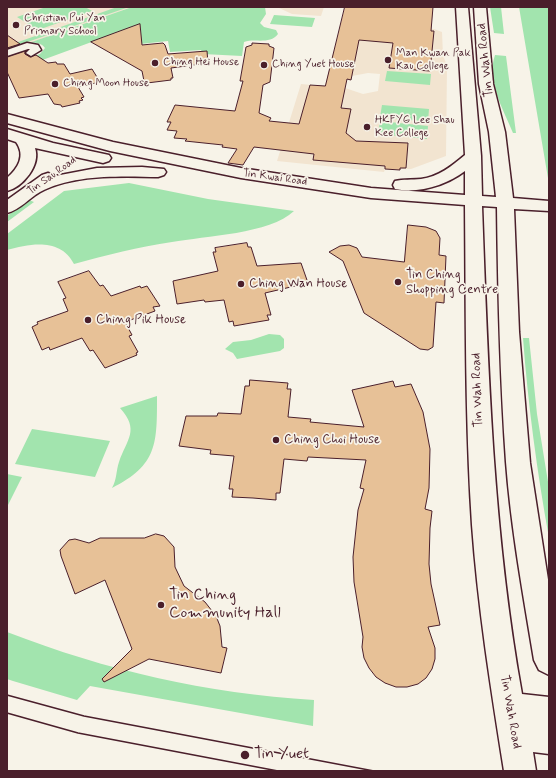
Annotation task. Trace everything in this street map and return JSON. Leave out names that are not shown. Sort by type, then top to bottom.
[{"type":"main road","name":"Tin Wah Road","points":[[462,7],[473,156],[477,383],[485,525],[496,627],[520,771]]},
{"type":"main road","name":"Tin Wah Road","points":[[480,7],[486,84],[497,132],[505,209],[508,332],[518,463],[530,556],[549,660]]},
{"type":"main road","name":"Tin Kwai Road","points":[[7,118],[87,145],[158,172],[220,184],[319,200],[505,209],[549,206]]},
{"type":"main road","points":[[7,186],[23,172],[29,160],[28,147],[14,137]]},
{"type":"main road","name":"Tin Kwai Road","points":[[14,137],[66,151],[87,145],[371,193],[474,207]]},
{"type":"main road","name":"Tin Sau Road","points":[[7,208],[37,187],[87,145]]},
{"type":"main road","name":"Tin Sau Road","points":[[7,193],[66,151]]},
{"type":"main road","points":[[326,185],[398,186],[425,183],[452,174],[473,156]]},
{"type":"main road","points":[[37,187],[55,180],[91,172],[158,172]]},
{"type":"main road","name":"Tin Kwai Road","points":[[505,209],[549,218]]},
{"type":"main road","points":[[511,721],[549,712]]},
{"type":"main road","points":[[511,721],[549,738]]},
{"type":"street","points":[[7,53],[30,46],[36,49],[31,53]]},
{"type":"shaded area","points":[[7,7],[132,7],[7,51]]},
{"type":"shaded area","points":[[277,7],[324,7],[321,16],[292,14]]},
{"type":"shaded area","name":"HKFYG Lee Shau Kee College","points":[[357,24],[434,29],[442,32],[443,55],[447,66],[446,156],[411,169],[385,169],[384,172],[277,161],[301,84],[345,88],[363,94],[378,91],[380,74],[368,73],[352,76],[351,80],[333,78]]},
{"type":"green space","points":[[46,7],[85,7],[92,11],[38,30],[17,17]]},
{"type":"green space","points":[[117,7],[129,7],[10,48],[7,46]]},
{"type":"green space","points":[[132,7],[265,7],[266,14],[260,23],[264,27],[276,30],[278,34],[267,40],[244,42],[242,56],[203,54],[201,50],[170,52],[168,41],[140,44],[141,29],[138,25],[7,73],[7,66],[40,54],[45,48],[37,43],[26,44]]},
{"type":"green space","points":[[490,7],[501,7],[504,34],[494,33]]},
{"type":"green space","points":[[519,7],[549,7],[549,184]]},
{"type":"green space","points":[[274,15],[315,18],[312,27],[270,24]]},
{"type":"green space","points":[[495,55],[506,56],[516,133],[513,133],[494,85],[493,65]]},
{"type":"green space","points":[[387,71],[431,74],[430,85],[385,81]]},
{"type":"green space","points":[[382,105],[429,109],[428,122],[380,117]]},
{"type":"green space","points":[[380,121],[428,126],[427,139],[378,134]]},
{"type":"green space","points":[[129,183],[208,199],[294,211],[283,219],[254,229],[219,236],[147,246],[74,264],[61,250],[53,246],[35,244],[7,250],[7,234],[64,191]]},
{"type":"green space","points":[[29,200],[34,202],[7,222],[7,216]]},
{"type":"green space","points":[[269,334],[280,335],[284,339],[284,348],[280,351],[237,359],[233,353],[225,349],[233,342],[251,340]]},
{"type":"green space","points":[[523,338],[529,338],[537,414],[549,488],[549,538],[533,438]]},
{"type":"green space","points":[[157,396],[155,440],[152,451],[138,471],[112,488],[119,462],[128,441],[131,429],[126,416],[120,408]]},
{"type":"green space","points":[[32,429],[110,441],[95,477],[15,464]]},
{"type":"green space","points":[[7,474],[22,477],[7,507]]},
{"type":"green space","points":[[7,632],[82,658],[158,678],[234,692],[314,700],[313,726],[90,686],[77,700],[13,681],[7,679]]},
{"type":"building","points":[[345,7],[433,7],[431,31],[434,31],[430,71],[389,68],[393,43],[359,40],[351,80],[347,79],[341,108],[351,109],[346,133],[356,141],[408,143],[406,168],[400,168],[400,170],[385,169],[385,166],[313,160],[314,154],[254,147],[243,165],[228,163],[237,149],[222,147],[223,145],[185,141],[187,139],[174,138],[177,131],[167,130],[171,122],[167,122],[175,105],[235,111],[243,81],[240,81],[246,47],[252,45],[252,43],[269,44],[269,46],[274,48],[270,82],[263,85],[259,113],[271,118],[269,121],[299,124],[310,85],[325,86]]},
{"type":"building","points":[[140,24],[142,45],[163,43],[168,54],[207,51],[208,63],[171,68],[173,78],[171,78],[171,80],[147,83],[144,81],[142,71],[91,42]]},
{"type":"building","points":[[7,35],[20,44],[7,48]]},
{"type":"building","points":[[25,51],[25,54],[30,57],[36,55],[48,63],[56,62],[57,64],[64,64],[70,74],[92,69],[100,82],[78,87],[84,97],[81,98],[83,100],[79,101],[80,103],[62,107],[61,105],[54,104],[48,94],[19,98],[7,72],[7,57]]},
{"type":"building","name":"Tin Ching Shopping Centre","points":[[408,225],[426,227],[436,231],[440,238],[439,255],[446,256],[444,303],[436,302],[433,347],[428,350],[420,349],[364,313],[343,261],[329,252],[340,246],[349,245],[357,248],[362,257],[404,262]]},
{"type":"building","name":"Ching Wan House","points":[[247,243],[248,247],[251,247],[257,266],[301,263],[308,283],[265,293],[271,315],[267,315],[269,320],[234,326],[233,321],[229,322],[224,300],[205,302],[204,300],[177,304],[173,281],[218,271],[213,252],[216,252],[215,248]]},
{"type":"building","name":"Ching Pik House","points":[[89,271],[100,286],[103,285],[111,296],[140,286],[141,288],[147,286],[160,306],[153,307],[155,311],[125,322],[132,335],[129,336],[138,352],[136,353],[137,355],[105,368],[93,350],[90,351],[82,338],[50,350],[49,347],[42,350],[32,327],[38,324],[37,322],[68,311],[63,299],[66,298],[58,282]]},
{"type":"building","points":[[250,380],[288,383],[287,389],[291,389],[288,417],[311,419],[310,422],[364,427],[352,390],[393,381],[395,387],[411,384],[423,412],[430,449],[429,488],[425,509],[432,511],[429,564],[431,584],[440,625],[428,627],[435,648],[435,659],[432,669],[426,678],[418,684],[407,687],[396,687],[385,683],[376,677],[364,658],[362,647],[363,637],[354,582],[353,557],[358,510],[364,489],[360,488],[366,460],[308,457],[307,461],[284,459],[280,493],[276,493],[276,500],[232,497],[233,489],[229,489],[234,456],[210,454],[211,450],[179,446],[186,416],[217,416],[218,413],[241,414],[245,386],[249,386]]},
{"type":"building","name":"Tin Ching Community Hall","points":[[156,534],[164,536],[174,547],[175,567],[184,586],[205,602],[216,616],[220,626],[222,647],[227,648],[221,673],[149,659],[104,682],[102,679],[132,649],[105,580],[75,594],[60,550],[69,540],[75,539],[89,543],[100,538],[144,538]]},
{"type":"tram line","points":[[7,695],[84,716],[374,771]]},
{"type":"tram line","points":[[7,713],[78,733],[278,771]]},
{"type":"place","name":"Christian Pui Yan Primary School","points":[[16,25]]},
{"type":"place","name":"Man Kwan Pak Kau College","points":[[388,60]]},
{"type":"place","name":"Ching Hei House","points":[[155,63]]},
{"type":"place","name":"Ching Yuet House","points":[[264,65]]},
{"type":"place","name":"Ching Moon House","points":[[55,84]]},
{"type":"place","name":"HKFYG Lee Shau Kee College","points":[[367,127]]},
{"type":"place","name":"Tin Ching Shopping Centre","points":[[398,282]]},
{"type":"place","name":"Ching Wan House","points":[[241,284]]},
{"type":"place","name":"Ching Pik House","points":[[88,320]]},
{"type":"place","name":"Ching Choi House","points":[[276,440]]},
{"type":"place","name":"Tin Ching Community Hall","points":[[161,605]]},
{"type":"place","name":"Tin Yuet","points":[[245,755]]}]
